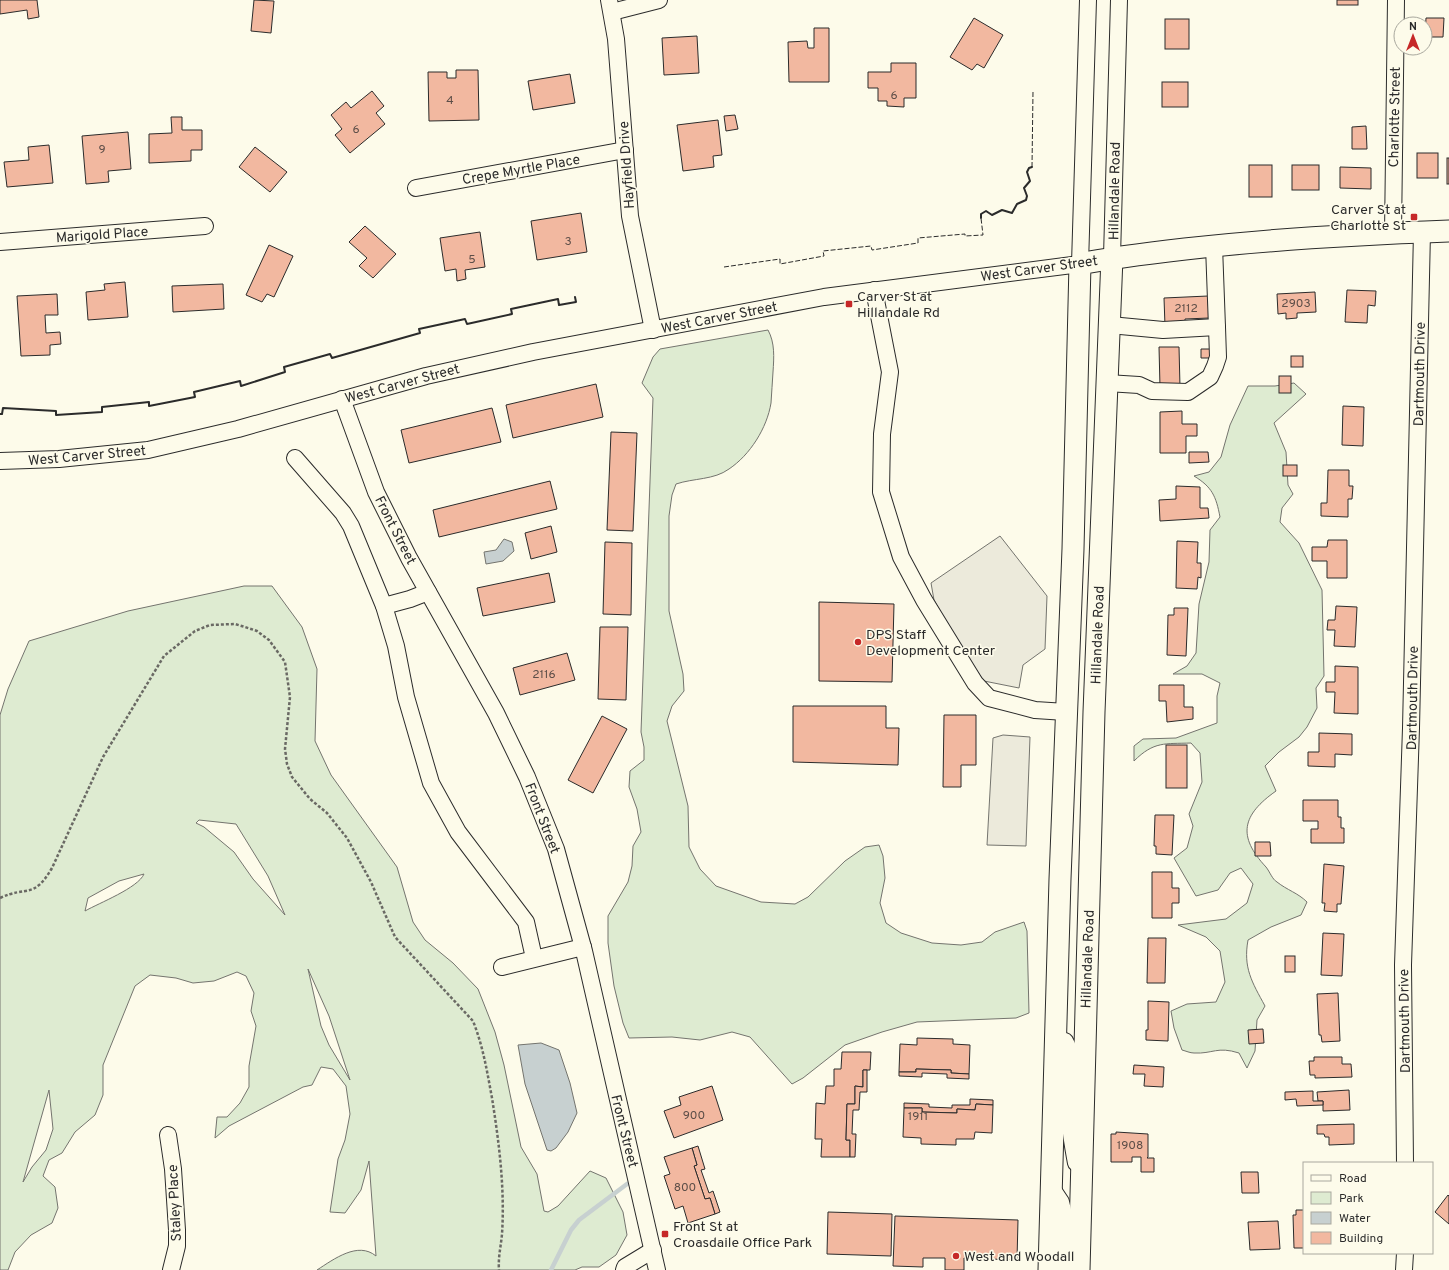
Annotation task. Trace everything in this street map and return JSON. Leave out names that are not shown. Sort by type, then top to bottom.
[{"type":"main road","name":"West Carver Street","points":[[1080,264],[1112,257],[1214,246],[1393,233],[1449,231]]},
{"type":"main road","name":"Hillandale Road","points":[[1078,1270],[1094,712],[1112,257]]},
{"type":"main road","name":"Hillandale Road","points":[[1049,1270],[1066,712],[1073,549],[1080,264]]},
{"type":"street","points":[[611,6],[659,0]]},
{"type":"street","name":"Hillandale Road","points":[[1080,264],[1088,0]]},
{"type":"street","name":"Hillandale Road","points":[[1112,257],[1119,0]]},
{"type":"street","name":"Charlotte Street","points":[[1393,233],[1396,0]]},
{"type":"street","name":"Hayfield Drive","points":[[611,6],[616,39],[632,230],[653,330]]},
{"type":"street","name":"Crepe Myrtle Place","points":[[416,188],[626,150]]},
{"type":"street","name":"Marigold Place","points":[[0,242],[205,226]]},
{"type":"street","name":"Dartmouth Drive","points":[[1405,1162],[1403,965],[1411,728],[1422,232]]},
{"type":"street","points":[[1107,383],[1139,385],[1152,391],[1188,392],[1210,377],[1216,366],[1218,357],[1214,246]]},
{"type":"street","name":"West Carver Street","points":[[0,461],[59,459],[148,450],[238,429],[426,376],[533,352],[824,297],[1080,264]]},
{"type":"street","points":[[874,290],[890,372],[882,434],[881,492],[901,557],[924,600],[975,683],[989,698],[1035,710],[1066,712]]},
{"type":"street","points":[[1110,324],[1164,330],[1217,327]]},
{"type":"street","name":"Front Street","points":[[342,399],[376,492],[409,558],[486,694],[527,777],[556,849],[583,947],[657,1270]]},
{"type":"street","points":[[295,458],[343,513],[351,526],[384,606],[396,646],[409,710],[431,784],[458,832],[526,922],[534,958]]},
{"type":"street","points":[[384,606],[410,599],[428,592]]},
{"type":"street","points":[[502,967],[583,947]]},
{"type":"street","points":[[1056,1039],[1065,1041],[1070,1052],[1070,1135],[1080,1182]]},
{"type":"street","name":"Staley Place","points":[[168,1135],[173,1170],[177,1230],[177,1246],[171,1270]]},
{"type":"street","points":[[1051,1186],[1061,1202],[1066,1223],[1064,1270]]},
{"type":"street","points":[[624,1270],[625,1267],[653,1250]]},
{"type":"street","points":[[1404,1254],[1404,1270]]},
{"type":"path","points":[[0,898],[9,894],[33,890],[45,880],[52,868],[103,757],[164,656],[195,631],[210,625],[235,624],[257,631],[269,640],[285,662],[290,697],[285,749],[287,764],[292,777],[310,799],[327,814],[347,838],[371,882],[395,936],[410,955],[473,1021],[480,1038],[488,1072],[499,1144],[502,1234],[498,1256],[499,1270]]},
{"type":"green space","points":[[768,330],[774,350],[771,403],[766,422],[756,440],[737,463],[723,473],[676,484],[672,495],[669,516],[669,611],[683,674],[684,691],[672,706],[667,721],[688,806],[689,847],[700,869],[716,886],[761,902],[795,904],[808,897],[845,861],[865,847],[879,845],[883,856],[885,878],[880,903],[886,923],[901,933],[932,943],[961,945],[982,942],[995,932],[1024,922],[1027,931],[1029,1013],[1016,1018],[917,1022],[882,1032],[845,1045],[803,1078],[792,1084],[750,1037],[732,1032],[700,1040],[672,1037],[629,1038],[623,1023],[614,986],[608,943],[608,916],[628,882],[632,866],[633,846],[641,832],[637,809],[629,787],[630,771],[644,760],[644,747],[641,732],[653,398],[642,383],[653,357],[660,349]]},
{"type":"green space","points":[[1294,383],[1306,394],[1274,423],[1286,452],[1288,485],[1293,494],[1282,508],[1280,522],[1299,543],[1322,590],[1324,676],[1316,688],[1317,708],[1307,727],[1299,737],[1279,752],[1265,766],[1276,791],[1256,809],[1250,817],[1247,826],[1247,836],[1251,845],[1274,879],[1307,902],[1301,915],[1271,927],[1248,940],[1248,967],[1253,982],[1265,1006],[1257,1020],[1255,1051],[1247,1068],[1239,1053],[1232,1051],[1220,1050],[1194,1053],[1182,1050],[1174,1028],[1171,1011],[1187,1004],[1216,1002],[1225,982],[1220,951],[1206,937],[1178,925],[1226,919],[1247,903],[1253,884],[1241,868],[1230,873],[1218,890],[1196,896],[1174,858],[1187,848],[1193,826],[1189,814],[1202,782],[1200,753],[1191,743],[1167,744],[1148,750],[1134,761],[1134,746],[1143,739],[1176,738],[1217,723],[1217,696],[1220,683],[1202,674],[1173,674],[1187,666],[1196,653],[1199,604],[1209,562],[1210,530],[1220,517],[1217,503],[1209,488],[1194,476],[1209,472],[1221,457],[1230,425],[1248,386],[1275,386]]},
{"type":"green space","points":[[244,586],[272,586],[302,627],[317,669],[315,741],[331,775],[397,867],[413,922],[425,940],[453,963],[478,989],[495,1032],[504,1065],[521,1147],[537,1174],[544,1211],[548,1212],[558,1206],[590,1171],[606,1178],[623,1212],[627,1235],[616,1255],[599,1267],[582,1267],[575,1270],[317,1270],[338,1257],[354,1251],[362,1250],[376,1256],[369,1161],[361,1190],[345,1213],[330,1212],[338,1159],[345,1140],[350,1114],[346,1086],[333,1069],[321,1067],[312,1085],[303,1087],[229,1126],[215,1138],[217,1117],[227,1117],[240,1103],[249,1087],[249,1066],[256,1026],[251,1011],[254,993],[246,976],[237,972],[214,981],[193,983],[176,978],[150,975],[135,986],[103,1065],[103,1095],[95,1115],[75,1132],[62,1153],[49,1160],[43,1176],[55,1187],[58,1208],[52,1223],[31,1235],[15,1252],[8,1270],[0,1270],[0,715],[8,689],[29,641],[128,611]],"holes":[[[199,820],[236,824],[268,876],[285,915],[253,879],[234,852],[204,827],[196,823]],[[144,874],[134,885],[118,895],[85,911],[88,898],[119,881]],[[308,969],[329,1016],[350,1080],[329,1045],[321,1026]],[[49,1090],[53,1129],[46,1150],[32,1167],[23,1182]]]},
{"type":"shaded area","points":[[1000,536],[1047,596],[1045,649],[1023,665],[1019,688],[984,681],[959,645],[934,600],[931,583]]},
{"type":"shaded area","points":[[1003,735],[1030,737],[1026,846],[987,845],[993,738]]},
{"type":"water","points":[[504,539],[512,542],[514,551],[503,561],[486,564],[484,552],[496,550]]},
{"type":"water","points":[[541,1043],[559,1050],[570,1083],[577,1113],[568,1132],[556,1148],[551,1151],[547,1150],[525,1084],[518,1045]]},
{"type":"building","points":[[0,0],[37,0],[39,17],[28,19],[27,10],[0,14]]},
{"type":"building","points":[[254,0],[274,1],[271,33],[251,31]]},
{"type":"building","points":[[1337,0],[1358,0],[1358,5],[1337,5]]},
{"type":"building","points":[[974,18],[1003,35],[984,68],[977,64],[972,70],[950,57]]},
{"type":"building","points":[[1433,18],[1444,18],[1443,37],[1433,37]]},
{"type":"building","points":[[1165,19],[1189,19],[1189,49],[1165,49]]},
{"type":"building","points":[[814,28],[829,28],[829,82],[789,82],[788,42],[807,41],[808,48],[814,48]]},
{"type":"building","points":[[697,36],[699,73],[664,75],[662,38]]},
{"type":"building","points":[[891,63],[916,63],[916,98],[904,98],[904,107],[887,106],[887,101],[878,101],[878,88],[868,88],[868,72],[891,72]]},
{"type":"building","points":[[456,70],[478,70],[479,120],[429,121],[428,72],[447,72],[447,78],[456,78]]},
{"type":"building","points":[[570,74],[575,103],[533,110],[528,81]]},
{"type":"building","points":[[1162,82],[1188,82],[1188,107],[1162,107]]},
{"type":"building","points":[[372,91],[384,106],[376,113],[385,124],[350,153],[335,135],[342,129],[331,115],[346,102],[351,108]]},
{"type":"building","points":[[735,115],[738,129],[726,131],[724,116]]},
{"type":"building","points":[[171,117],[182,117],[182,130],[202,130],[202,150],[191,150],[191,161],[149,163],[149,134],[172,133]]},
{"type":"building","points":[[718,120],[722,155],[713,156],[714,167],[683,171],[677,125]]},
{"type":"building","points":[[1366,126],[1367,149],[1352,149],[1352,127]]},
{"type":"building","points":[[128,132],[131,169],[108,171],[109,182],[86,184],[82,136]]},
{"type":"building","points":[[49,145],[53,183],[7,187],[4,162],[29,160],[28,147]]},
{"type":"building","points":[[255,147],[287,172],[270,192],[239,167]]},
{"type":"building","points":[[1417,153],[1438,153],[1438,178],[1417,178]]},
{"type":"building","points":[[1447,158],[1449,158],[1449,184],[1447,184]]},
{"type":"building","points":[[1249,165],[1272,165],[1272,197],[1249,197]]},
{"type":"building","points":[[1292,165],[1319,165],[1319,190],[1292,190]]},
{"type":"building","points":[[1340,167],[1371,168],[1371,189],[1340,188]]},
{"type":"building","points":[[581,213],[587,252],[537,260],[531,221]]},
{"type":"building","points":[[365,226],[396,254],[373,278],[359,266],[367,258],[349,242]]},
{"type":"building","points":[[480,232],[485,267],[465,270],[466,279],[457,281],[456,269],[445,271],[440,238]]},
{"type":"building","points":[[269,245],[293,256],[274,297],[267,294],[262,302],[246,295]]},
{"type":"building","points":[[125,282],[128,317],[88,320],[86,292],[105,290],[104,284]]},
{"type":"building","points":[[223,284],[224,309],[173,312],[172,286]]},
{"type":"building","points":[[1347,290],[1376,291],[1375,306],[1368,305],[1367,323],[1345,322]]},
{"type":"building","points":[[1315,292],[1316,312],[1297,313],[1297,318],[1286,319],[1286,313],[1278,314],[1277,294]]},
{"type":"building","points":[[57,294],[58,315],[45,315],[46,333],[60,332],[61,344],[50,345],[50,355],[21,356],[17,296]]},
{"type":"building","points":[[1208,296],[1209,318],[1185,319],[1185,325],[1165,326],[1164,298]]},
{"type":"building","points":[[1159,347],[1179,347],[1180,387],[1160,387]]},
{"type":"building","points":[[1201,349],[1211,349],[1210,358],[1201,358]]},
{"type":"building","points":[[1291,356],[1303,356],[1303,367],[1291,367]]},
{"type":"building","points":[[1279,376],[1291,376],[1291,393],[1279,393]]},
{"type":"building","points":[[596,384],[603,417],[513,438],[506,405]]},
{"type":"building","points":[[1343,406],[1364,407],[1363,446],[1342,445]]},
{"type":"building","points":[[492,408],[501,442],[409,463],[401,430]]},
{"type":"building","points":[[1182,411],[1182,424],[1197,424],[1197,436],[1186,436],[1186,453],[1160,453],[1160,412]]},
{"type":"building","points":[[611,432],[637,433],[633,531],[607,530]]},
{"type":"building","points":[[1189,452],[1208,452],[1209,462],[1189,463]]},
{"type":"building","points":[[1283,465],[1297,465],[1297,476],[1283,476]]},
{"type":"building","points":[[1328,470],[1349,470],[1349,486],[1353,486],[1352,499],[1348,499],[1348,517],[1321,516],[1321,503],[1327,503]]},
{"type":"building","points":[[550,481],[557,509],[439,537],[433,510]]},
{"type":"building","points":[[1176,486],[1200,487],[1200,508],[1208,508],[1209,518],[1160,521],[1159,500],[1176,499]]},
{"type":"building","points":[[551,526],[557,552],[531,559],[525,533]]},
{"type":"building","points":[[1328,540],[1347,540],[1347,578],[1327,578],[1327,561],[1312,561],[1312,547],[1327,547]]},
{"type":"building","points":[[1177,541],[1198,542],[1197,563],[1201,563],[1201,578],[1198,577],[1197,589],[1176,588]]},
{"type":"building","points":[[605,542],[632,543],[631,615],[603,614]]},
{"type":"building","points":[[549,573],[555,602],[483,616],[477,588]]},
{"type":"building","points":[[819,602],[894,604],[892,682],[819,681]]},
{"type":"building","points":[[1336,606],[1357,607],[1355,647],[1334,646],[1335,630],[1327,630],[1328,620],[1335,620]]},
{"type":"building","points":[[1174,608],[1188,608],[1186,656],[1167,655],[1168,615],[1174,615]]},
{"type":"building","points":[[600,627],[628,627],[626,700],[598,699]]},
{"type":"building","points":[[567,653],[575,680],[520,695],[513,668]]},
{"type":"building","points":[[1335,666],[1358,667],[1358,714],[1334,713],[1335,692],[1326,692],[1326,682],[1335,682]]},
{"type":"building","points":[[1159,685],[1184,685],[1184,707],[1193,707],[1193,719],[1167,722],[1166,701],[1159,701]]},
{"type":"building","points":[[793,706],[886,706],[886,728],[899,728],[898,765],[793,762]]},
{"type":"building","points":[[944,715],[976,715],[976,765],[961,765],[961,787],[943,787]]},
{"type":"building","points":[[602,716],[627,729],[593,793],[568,780]]},
{"type":"building","points":[[1319,733],[1352,734],[1352,755],[1335,754],[1335,767],[1308,766],[1308,752],[1319,752]]},
{"type":"building","points":[[1166,745],[1187,745],[1187,788],[1166,788]]},
{"type":"building","points":[[1303,800],[1338,800],[1338,817],[1341,817],[1341,828],[1344,828],[1344,843],[1311,843],[1311,829],[1318,829],[1318,821],[1303,821]]},
{"type":"building","points":[[1155,815],[1174,815],[1172,855],[1156,854],[1156,846],[1154,846]]},
{"type":"building","points":[[1255,842],[1270,842],[1271,856],[1255,856]]},
{"type":"building","points":[[1324,864],[1344,866],[1341,904],[1337,904],[1337,912],[1324,911],[1325,903],[1322,903]]},
{"type":"building","points":[[1152,872],[1172,872],[1172,888],[1179,888],[1179,903],[1172,903],[1172,918],[1152,918]]},
{"type":"building","points":[[1323,933],[1344,934],[1342,976],[1321,975]]},
{"type":"building","points":[[1148,938],[1166,938],[1165,983],[1147,983]]},
{"type":"building","points":[[1285,956],[1295,956],[1295,972],[1285,972]]},
{"type":"building","points":[[1338,993],[1340,1041],[1322,1042],[1321,1035],[1319,1035],[1317,994]]},
{"type":"building","points":[[1148,1001],[1169,1002],[1168,1041],[1146,1040],[1146,1030],[1148,1030]]},
{"type":"building","points":[[1263,1029],[1264,1043],[1249,1044],[1248,1030]]},
{"type":"building","points":[[917,1038],[953,1039],[953,1044],[970,1045],[969,1074],[951,1073],[951,1070],[916,1069],[916,1072],[899,1072],[900,1044],[917,1045]]},
{"type":"building","points":[[842,1052],[871,1052],[870,1070],[863,1070],[863,1087],[855,1086],[855,1104],[847,1104],[846,1140],[850,1140],[850,1157],[821,1157],[822,1139],[815,1139],[816,1103],[825,1104],[826,1086],[834,1086],[834,1069],[841,1069]]},
{"type":"building","points":[[1314,1057],[1342,1057],[1342,1064],[1351,1064],[1352,1077],[1315,1078],[1315,1075],[1310,1075],[1309,1061],[1314,1061]]},
{"type":"building","points":[[1134,1065],[1164,1067],[1163,1087],[1144,1086],[1145,1074],[1133,1074]]},
{"type":"building","points":[[916,1069],[951,1070],[951,1073],[969,1074],[969,1079],[947,1078],[947,1074],[922,1073],[922,1077],[899,1076],[899,1072],[916,1072]]},
{"type":"building","points":[[863,1070],[867,1070],[867,1092],[860,1092],[859,1110],[853,1110],[852,1134],[856,1134],[855,1157],[850,1157],[850,1140],[846,1140],[847,1104],[855,1104],[855,1086],[863,1087]]},
{"type":"building","points":[[712,1086],[723,1120],[674,1138],[664,1111],[681,1105],[679,1097]]},
{"type":"building","points":[[1349,1090],[1350,1110],[1323,1111],[1323,1101],[1318,1101],[1317,1092]]},
{"type":"building","points":[[1313,1091],[1313,1101],[1323,1101],[1323,1105],[1297,1106],[1296,1099],[1285,1100],[1285,1092]]},
{"type":"building","points":[[970,1099],[993,1100],[993,1105],[976,1104],[975,1110],[957,1109],[957,1113],[922,1112],[922,1108],[904,1108],[904,1103],[929,1104],[929,1107],[952,1108],[952,1105],[970,1105]]},
{"type":"building","points":[[976,1104],[993,1105],[992,1133],[975,1132],[974,1139],[956,1139],[956,1145],[921,1144],[921,1138],[903,1137],[904,1108],[922,1108],[922,1112],[957,1113],[957,1109],[975,1110]]},
{"type":"building","points":[[1354,1124],[1354,1144],[1329,1145],[1329,1137],[1325,1137],[1324,1134],[1317,1134],[1317,1125]]},
{"type":"building","points":[[1116,1132],[1148,1134],[1147,1158],[1154,1158],[1154,1172],[1141,1172],[1141,1157],[1132,1157],[1132,1162],[1111,1162],[1111,1134],[1116,1134]]},
{"type":"building","points":[[698,1146],[705,1169],[701,1170],[709,1193],[713,1191],[720,1212],[715,1214],[710,1198],[705,1199],[694,1166],[697,1165],[692,1148]]},
{"type":"building","points":[[692,1148],[697,1165],[694,1166],[705,1199],[710,1198],[715,1214],[688,1223],[683,1206],[675,1209],[664,1176],[670,1174],[664,1157]]},
{"type":"building","points":[[1241,1172],[1258,1172],[1259,1193],[1242,1193]]},
{"type":"building","points":[[1448,1195],[1449,1196],[1449,1224],[1435,1212]]},
{"type":"building","points":[[1296,1210],[1303,1210],[1303,1248],[1294,1248],[1293,1215],[1296,1215]]},
{"type":"building","points":[[828,1212],[892,1214],[891,1256],[827,1254]]},
{"type":"building","points":[[895,1216],[1018,1220],[1017,1260],[964,1258],[964,1270],[945,1270],[945,1258],[923,1258],[923,1267],[893,1266]]},
{"type":"building","points":[[1278,1221],[1280,1249],[1250,1250],[1248,1222]]},
{"type":"waterway","points":[[551,1270],[571,1230],[579,1220],[627,1184]]},
{"type":"fence","points":[[1032,167],[1033,91]]},
{"type":"fence","points":[[724,267],[780,259],[780,264],[824,256],[823,251],[871,246],[872,250],[918,243],[918,238],[965,234],[965,236],[983,235],[981,218]]},
{"type":"wall","points":[[981,218],[981,214],[986,211],[992,215],[1002,210],[1012,213],[1017,204],[1026,200],[1027,196],[1024,188],[1030,181],[1027,172],[1029,168],[1032,167]]},
{"type":"wall","points":[[0,414],[2,414],[3,408],[56,411],[56,415],[102,412],[102,407],[149,402],[149,406],[195,397],[194,392],[240,381],[241,386],[285,372],[284,367],[330,354],[332,358],[420,333],[419,329],[465,319],[467,324],[512,314],[511,309],[558,299],[559,305],[576,302],[575,297]]},
{"type":"place","name":"Carver St at Charlotte St","points":[[1414,217]]},
{"type":"place","name":"Carver St at Hillandale Rd","points":[[849,304]]},
{"type":"place","name":"DPS Staff Development Center","points":[[858,642]]},
{"type":"place","name":"Front St at Croasdaile Office Park","points":[[665,1234]]},
{"type":"place","name":"West and Woodall","points":[[956,1256]]}]
